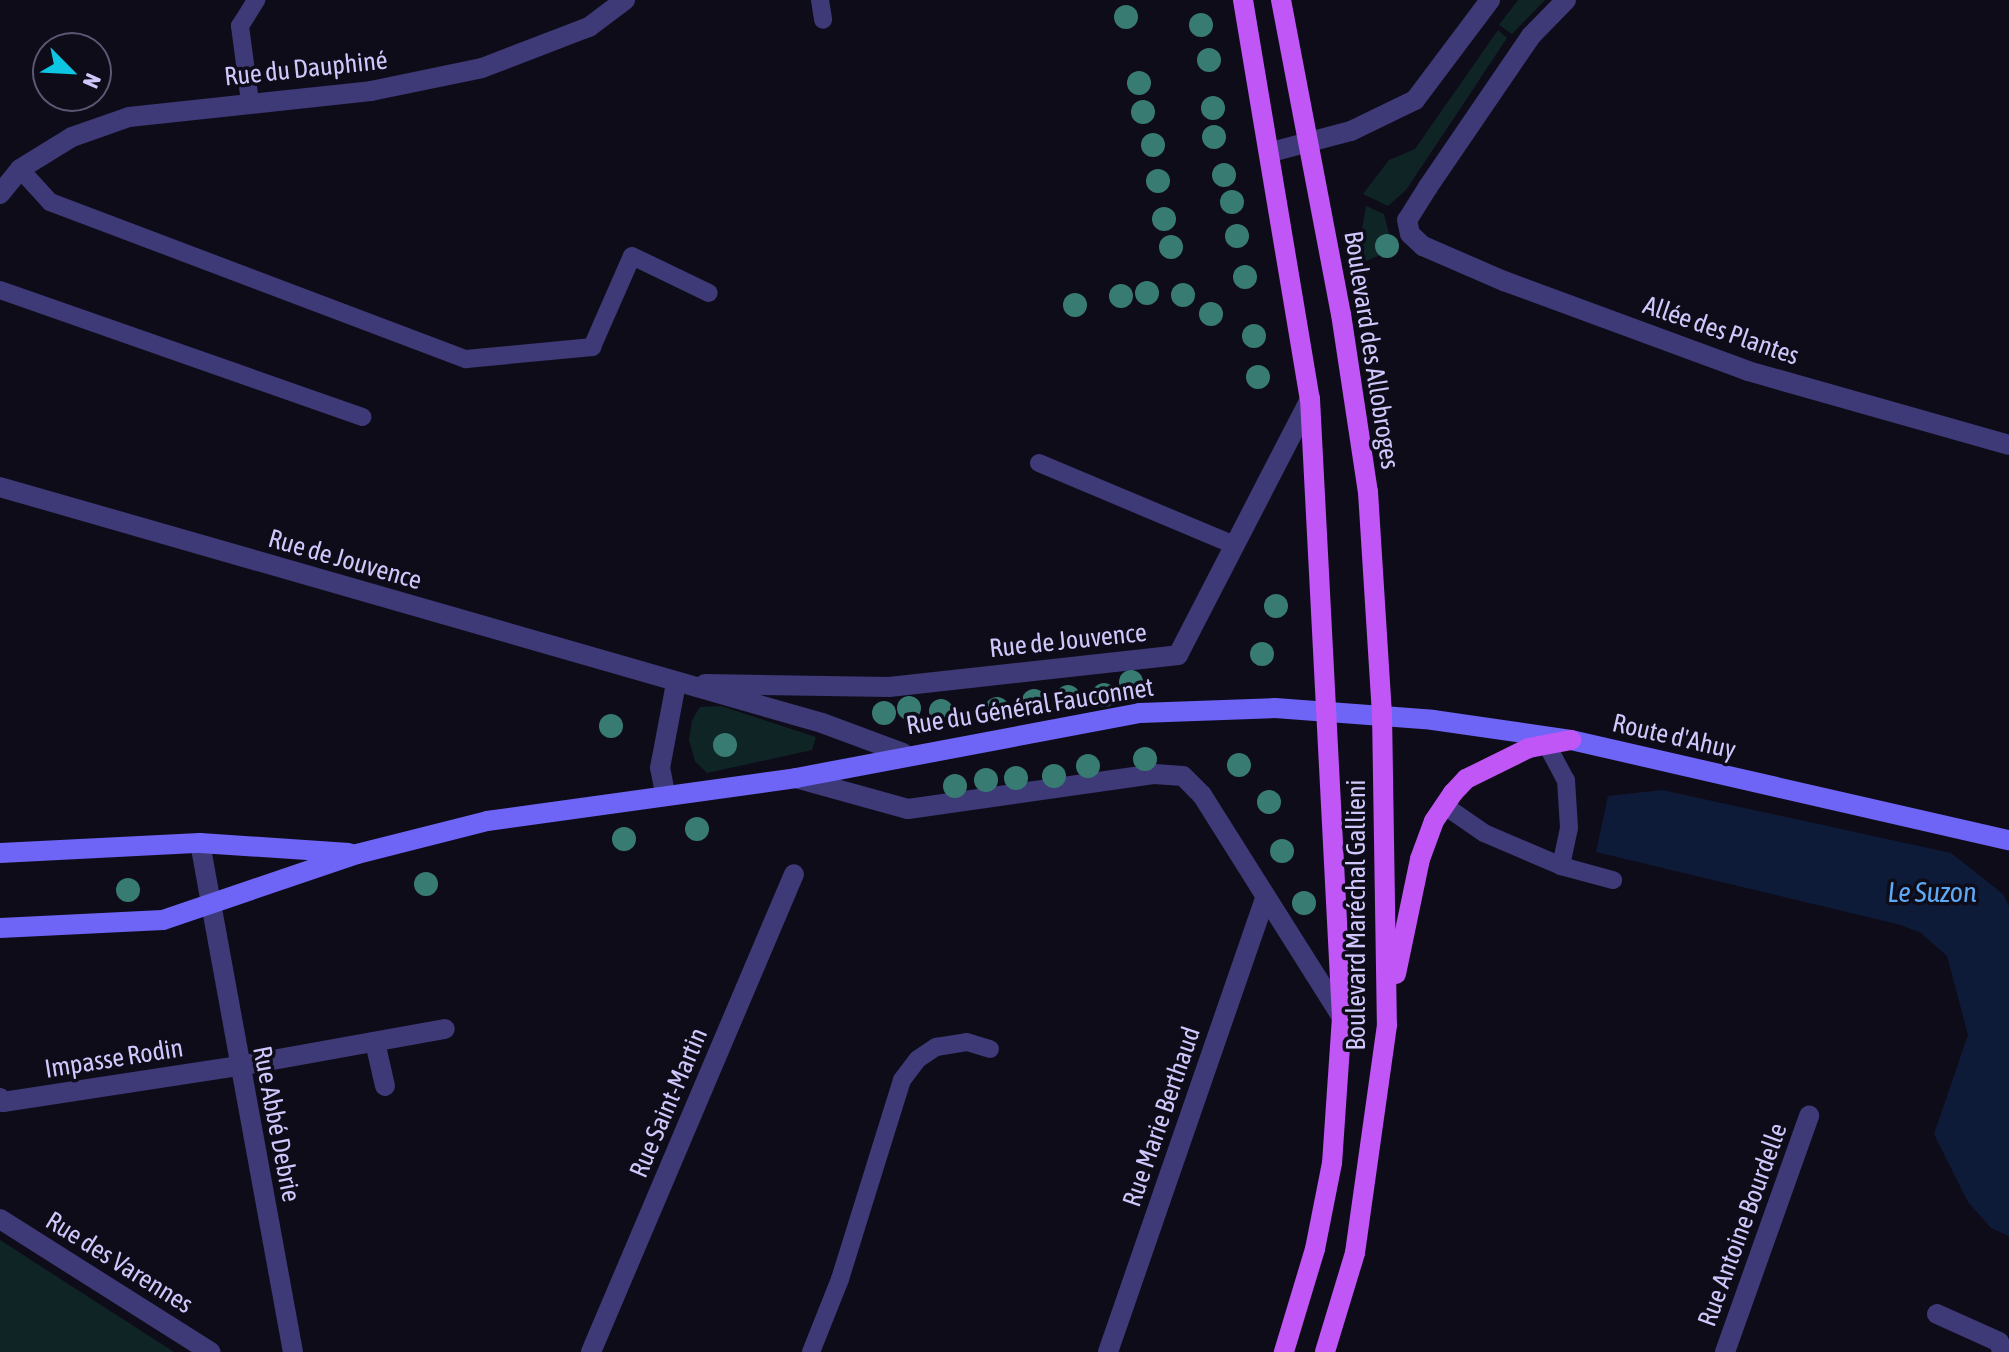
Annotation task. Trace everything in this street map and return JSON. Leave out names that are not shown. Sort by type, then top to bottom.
[{"type":"main road","points":[[1243,0],[1271,152],[1310,399],[1318,480],[1323,710]]},
{"type":"main road","name":"Boulevard des Allobroges","points":[[1281,0],[1368,492],[1382,713]]},
{"type":"main road","name":"Route d'Ahuy","points":[[1323,710],[1382,713],[1571,740],[2009,840]]},
{"type":"main road","name":"Boulevard Maréchal Gallieni","points":[[1284,1352],[1315,1249],[1332,1163],[1342,1017],[1323,710]]},
{"type":"main road","name":"Rue du Général Fauconnet","points":[[0,928],[163,920],[357,854],[487,821],[665,793],[796,778],[903,753],[1140,713],[1323,710]]},
{"type":"main road","name":"Boulevard Maréchal Gallieni","points":[[1325,1352],[1355,1253],[1387,1025],[1382,713]]},
{"type":"main road","points":[[1387,1025],[1413,888],[1434,821],[1466,779],[1547,745],[1571,740]]},
{"type":"main road","name":"Rue du Général Fauconnet","points":[[0,853],[200,843],[357,854]]},
{"type":"street","name":"Rue du Dauphiné","points":[[0,194],[20,169],[72,137],[129,117],[371,91],[482,68],[589,27],[625,0]]},
{"type":"street","points":[[1271,152],[1373,123],[1415,100],[1490,0]]},
{"type":"street","name":"Allée des Plantes","points":[[1566,0],[1531,36],[1407,220],[1410,234],[1423,246],[1748,371],[2009,445]]},
{"type":"street","name":"Rue de Jouvence","points":[[676,683],[781,689],[889,687],[1178,655],[1310,399]]},
{"type":"street","name":"Rue de Jouvence","points":[[0,487],[822,723],[903,753]]},
{"type":"street","points":[[665,793],[660,768],[676,683]]},
{"type":"street","name":"Rue du Général Fauconnet","points":[[796,778],[908,809],[1154,774],[1183,776]]},
{"type":"street","name":"Boulevard Maréchal Gallieni","points":[[1183,776],[1202,795],[1342,1017]]},
{"type":"street","points":[[200,843],[209,906]]},
{"type":"street","name":"Rue Saint-Martin","points":[[591,1352],[794,874]]},
{"type":"street","name":"Rue Marie Berthaud","points":[[1108,1352],[1265,899]]},
{"type":"street","name":"Rue Abbé Debrie","points":[[209,906],[293,1352]]},
{"type":"street","name":"Impasse Rodin","points":[[0,1098],[3,1102],[239,1066],[445,1029]]},
{"type":"street","points":[[375,1042],[385,1086]]},
{"type":"street","name":"Rue Antoine Bourdelle","points":[[1725,1352],[1809,1116]]},
{"type":"street","name":"Rue des Varennes","points":[[0,1219],[210,1352]]},
{"type":"street","points":[[1937,1314],[1999,1342],[2002,1352]]},
{"type":"lane","points":[[250,102],[240,26],[256,0]]},
{"type":"lane","points":[[820,0],[823,20]]},
{"type":"lane","points":[[20,169],[50,202],[466,359],[592,347],[632,256],[709,293]]},
{"type":"lane","points":[[0,290],[362,417]]},
{"type":"lane","points":[[1039,463],[1234,545]]},
{"type":"lane","points":[[1547,745],[1566,780],[1569,828],[1561,866]]},
{"type":"lane","points":[[1445,806],[1484,833],[1561,866],[1613,880]]},
{"type":"lane","points":[[811,1352],[840,1279],[902,1080],[918,1059],[936,1047],[967,1042],[990,1049]]},
{"type":"green space","points":[[1518,0],[1545,0],[1512,34],[1499,25]]},
{"type":"green space","points":[[1498,30],[1507,38],[1406,190],[1388,206],[1363,194],[1389,160],[1415,149]]},
{"type":"green space","points":[[1366,206],[1384,214],[1393,250],[1366,261],[1360,241]]},
{"type":"green space","points":[[721,706],[816,737],[812,750],[707,773],[695,761],[689,740],[692,720],[700,707]]},
{"type":"green space","points":[[0,1240],[174,1352],[0,1352]]},
{"type":"water","name":"Le Suzon","points":[[1662,790],[1951,853],[2003,894],[2009,906],[2009,1236],[1991,1228],[1968,1202],[1934,1134],[1968,1035],[1947,956],[1921,933],[1901,925],[1596,852],[1608,796]]}]
